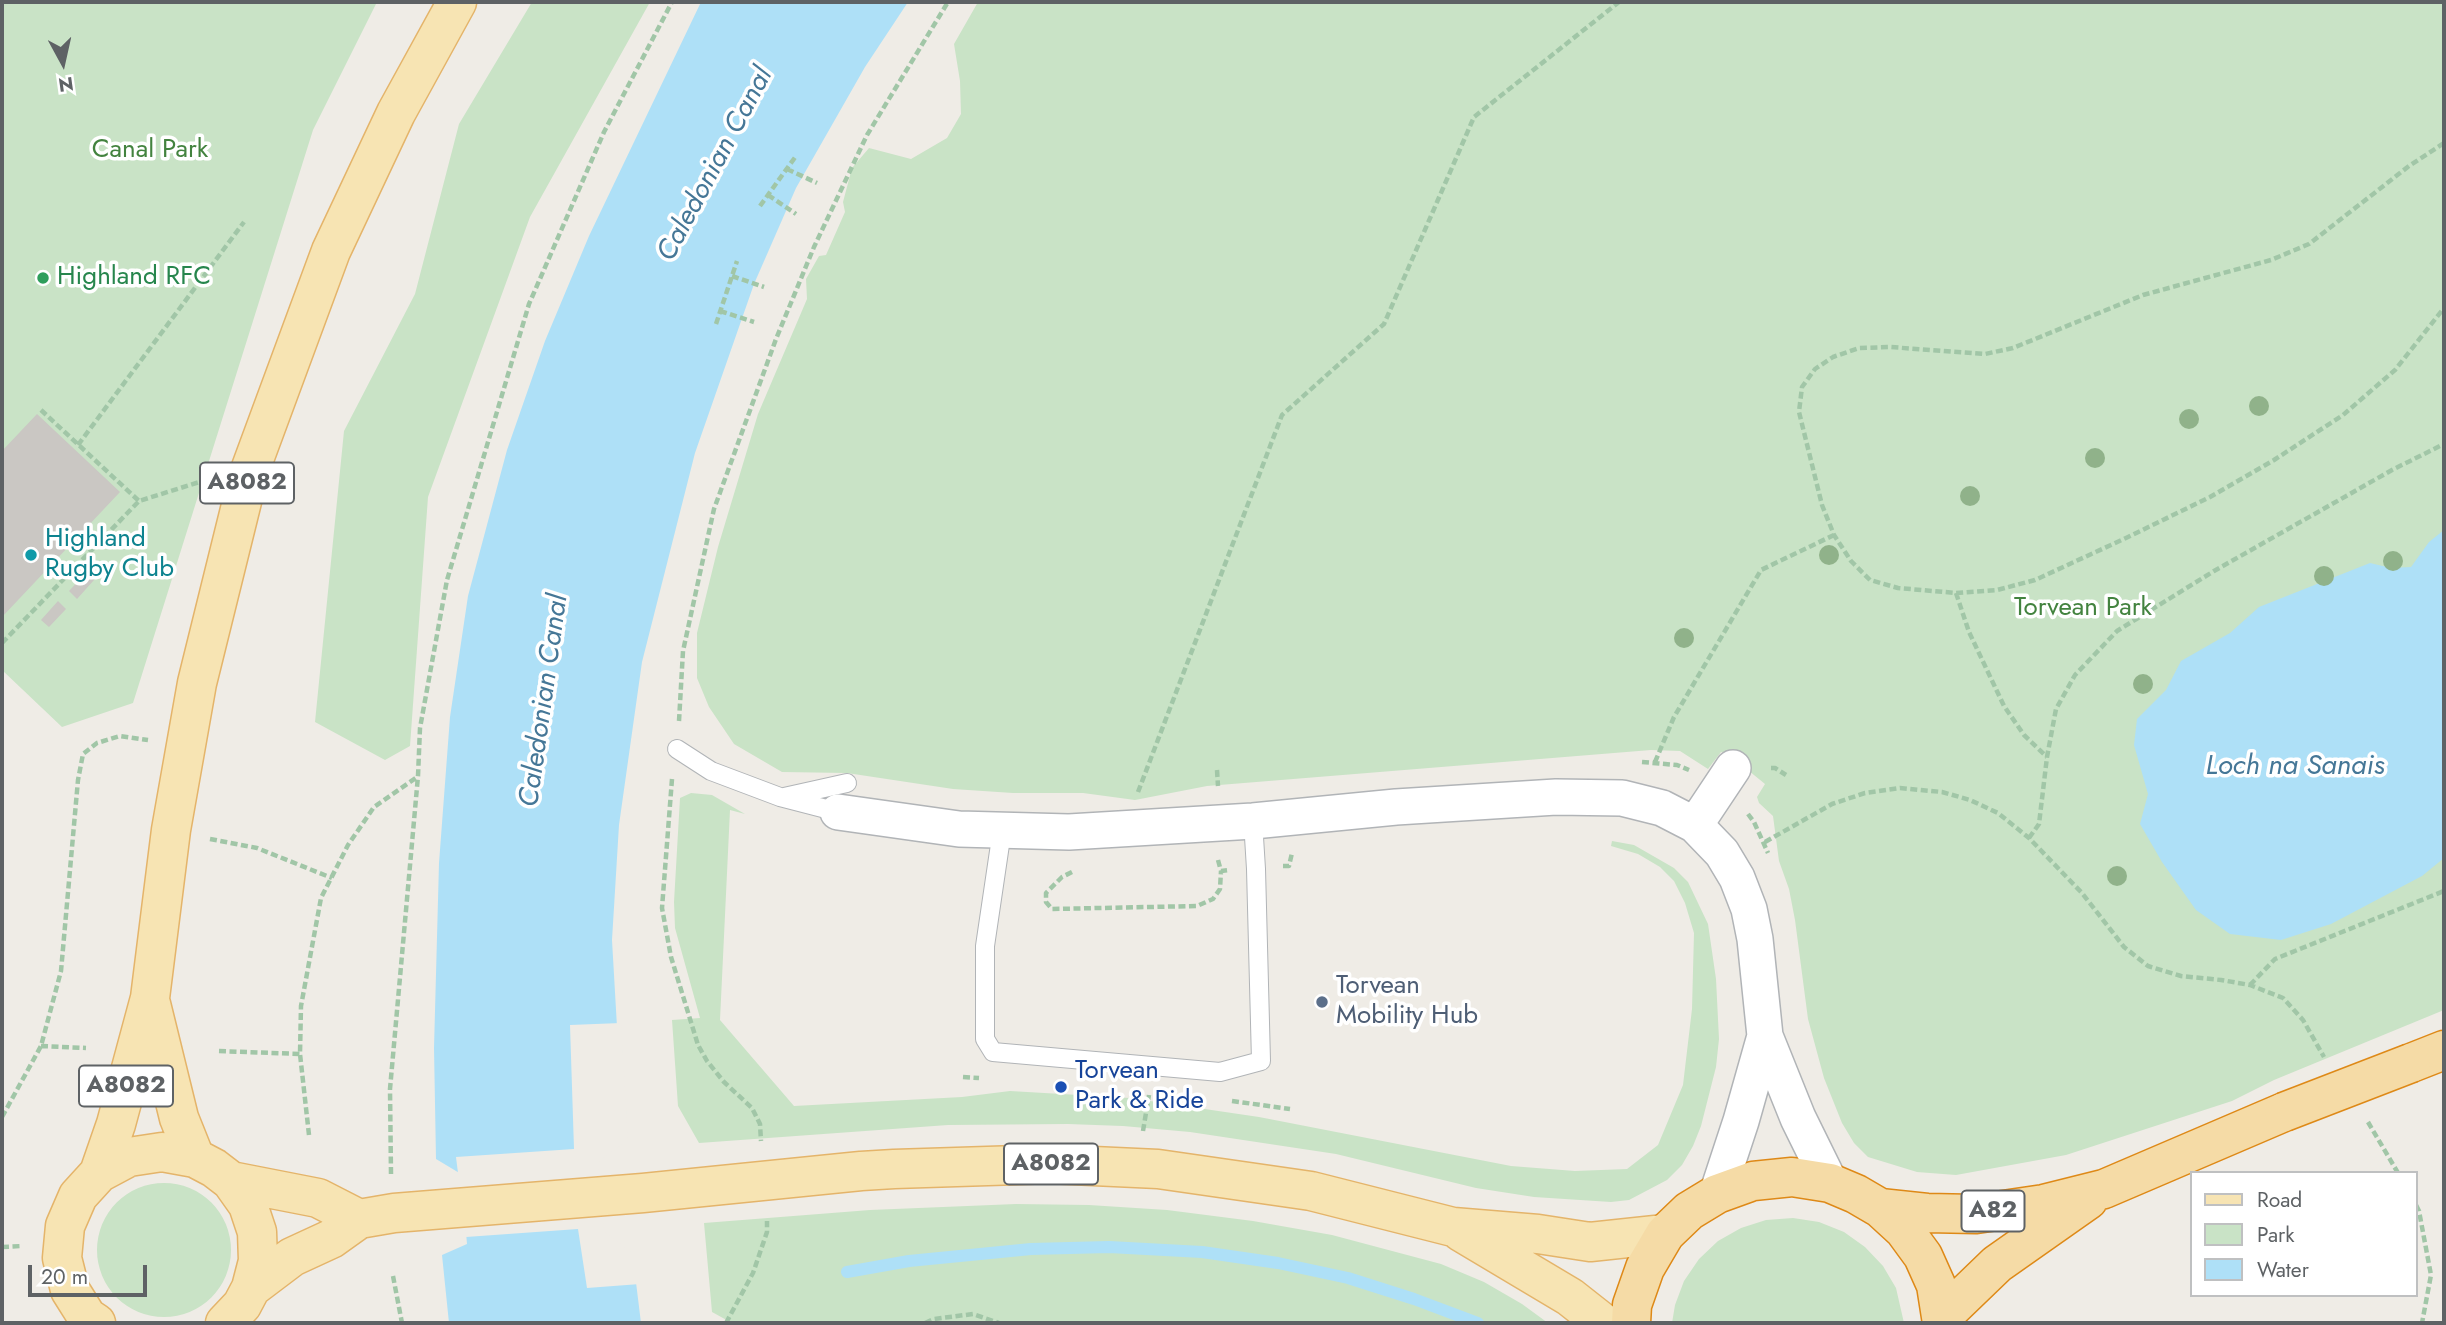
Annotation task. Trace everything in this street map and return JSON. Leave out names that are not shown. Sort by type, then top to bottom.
[{"type":"highway","name":"A82","points":[[1880,1208],[1976,1214],[2044,1204],[2104,1189],[2284,1112],[2427,1056]]},
{"type":"highway","points":[[1631,1323],[1632,1305],[1644,1268],[1665,1234],[1689,1211],[1717,1194],[1753,1181],[1791,1177],[1830,1183],[1856,1194],[1880,1208],[1904,1230],[1923,1256],[1936,1285],[1942,1320]]},
{"type":"highway","name":"A82","points":[[1942,1320],[1997,1264],[2104,1189]]},
{"type":"main road","name":"A8082","points":[[99,1173],[116,1124],[150,998],[171,830],[197,683],[249,473],[331,251],[396,113],[457,2]]},
{"type":"main road","name":"A8082","points":[[150,998],[179,1118],[195,1158]]},
{"type":"main road","points":[[96,1323],[87,1317],[70,1290],[62,1258],[65,1226],[78,1196],[99,1173],[129,1157],[162,1152],[195,1158],[214,1168],[231,1181],[248,1205],[257,1232],[258,1261],[234,1313]]},
{"type":"main road","name":"A8082","points":[[231,1181],[318,1198],[376,1216],[861,1171],[1063,1165],[1158,1169],[1311,1191],[1453,1227],[1538,1234],[1590,1242],[1665,1234]]},
{"type":"main road","points":[[234,1313],[292,1256],[376,1216]]},
{"type":"main road","name":"A8082","points":[[1453,1227],[1570,1297],[1603,1323]]},
{"type":"street","points":[[1695,825],[1733,768]]},
{"type":"street","points":[[843,797],[959,829],[1069,832],[1253,821],[1396,807],[1580,797],[1622,798],[1662,808],[1695,825],[1722,853],[1737,878],[1749,909],[1755,939],[1765,1036],[1798,1118],[1830,1183]]},
{"type":"street","points":[[1717,1194],[1765,1036]]},
{"type":"lane","points":[[677,749],[711,771],[780,797],[843,797]]},
{"type":"lane","points":[[780,797],[843,797]]},
{"type":"lane","points":[[1002,831],[985,946],[985,1039],[993,1052],[1220,1072],[1261,1061],[1253,821]]},
{"type":"path","points":[[376,1216],[391,1180],[390,1089],[420,728],[447,580],[529,304],[604,132],[672,2]]},
{"type":"path","points":[[760,1147],[760,1124],[752,1108],[724,1082],[698,1045],[671,957],[662,908],[683,651],[715,509],[771,352],[814,247],[867,135],[948,2]]},
{"type":"path","points":[[1135,800],[1282,415],[1384,324],[1474,117],[1619,2]]},
{"type":"path","points":[[2444,144],[2409,166],[2309,244],[2271,260],[2143,295],[2004,350],[1986,354],[1890,347],[1859,348],[1833,357],[1815,369],[1802,387],[1799,412],[1822,505],[1834,535],[1851,561],[1870,580],[1898,588],[1956,593],[1997,590],[2035,580],[2210,497],[2274,460],[2343,415],[2395,370],[2444,307]]},
{"type":"path","points":[[760,206],[796,156]]},
{"type":"path","points":[[787,169],[817,183]]},
{"type":"path","points":[[768,194],[796,214]]},
{"type":"path","points":[[78,445],[244,222]]},
{"type":"path","points":[[716,324],[737,261]]},
{"type":"path","points":[[732,276],[764,287]]},
{"type":"path","points":[[720,311],[754,322]]},
{"type":"path","points":[[41,410],[139,501]]},
{"type":"path","points":[[2029,838],[2039,824],[2056,709],[2075,675],[2117,631],[2214,571],[2392,470],[2444,444]]},
{"type":"path","points":[[2,643],[139,501],[198,481]]},
{"type":"path","points":[[1655,762],[1674,717],[1761,570],[1834,535]]},
{"type":"path","points":[[1956,593],[1969,632],[2004,706],[2024,735],[2047,758]]},
{"type":"path","points":[[2,1117],[41,1046],[61,971],[78,780],[83,754],[97,743],[120,736],[153,741]]},
{"type":"path","points":[[309,1135],[299,1054],[301,1006],[321,898],[348,845],[374,807],[418,776]]},
{"type":"path","points":[[1765,842],[1832,804],[1865,793],[1900,788],[1942,792],[1970,800],[1998,813],[2029,838],[2082,893],[2124,947],[2148,966],[2181,976],[2221,979],[2250,985],[2283,998],[2303,1020],[2326,1060]]},
{"type":"path","points":[[202,838],[257,848],[332,878]]},
{"type":"path","points":[[1221,871],[1289,866],[1293,848]]},
{"type":"path","points":[[1081,868],[1050,886],[1046,893],[1046,902],[1052,909],[1197,906],[1213,899],[1220,889],[1221,871],[1216,855]]},
{"type":"path","points":[[2250,985],[2275,959],[2444,891]]},
{"type":"path","points":[[41,1046],[86,1048]]},
{"type":"path","points":[[219,1051],[299,1054]]},
{"type":"path","points":[[1142,1136],[1150,1090]]},
{"type":"path","points":[[2365,1118],[2397,1171]]},
{"type":"path","points":[[726,1323],[753,1273],[767,1232],[767,1209]]},
{"type":"path","points":[[2418,1209],[2431,1275],[2422,1323]]},
{"type":"path","points":[[2,1247],[22,1246]]},
{"type":"path","points":[[393,1276],[402,1323]]},
{"type":"path","points":[[925,1323],[934,1319],[973,1314],[999,1323]]},
{"type":"green space","name":"Canal Park","points":[[2,2],[377,2],[313,130],[133,703],[62,727],[2,670]]},
{"type":"green space","points":[[532,2],[650,2],[530,217],[428,497],[410,746],[385,760],[315,722],[344,431],[415,294],[459,124]]},
{"type":"green space","name":"Torvean Park","points":[[978,2],[2444,2],[2444,1010],[2274,1080],[2232,1101],[2066,1155],[1956,1175],[1917,1172],[1868,1157],[1854,1143],[1842,1123],[1824,1078],[1808,1019],[1795,920],[1789,889],[1779,861],[1773,816],[1759,803],[1757,797],[1765,784],[1727,753],[1721,752],[1708,769],[1680,751],[1651,750],[1207,786],[1135,800],[1083,793],[1013,793],[953,789],[847,773],[782,772],[734,744],[709,707],[697,678],[697,633],[718,547],[758,414],[807,299],[806,279],[819,256],[826,255],[845,212],[843,202],[852,168],[869,148],[911,159],[947,138],[961,114],[960,81],[954,44]]},
{"type":"green space","points":[[691,793],[712,795],[745,814],[730,810],[720,1020],[794,1106],[962,1097],[1010,1091],[1130,1098],[1259,1117],[1511,1166],[1575,1171],[1627,1169],[1658,1145],[1683,1085],[1692,1009],[1694,933],[1685,903],[1674,881],[1660,867],[1638,854],[1611,846],[1612,841],[1634,845],[1674,868],[1688,882],[1708,924],[1716,979],[1719,1039],[1716,1067],[1701,1126],[1682,1165],[1667,1180],[1629,1200],[1611,1202],[1534,1197],[1476,1188],[1336,1154],[1190,1132],[1123,1126],[948,1125],[699,1143],[678,1106],[672,1020],[700,1018],[675,928],[680,798]]},
{"type":"green space","points":[[164,1183],[190,1188],[211,1203],[226,1224],[231,1250],[226,1276],[211,1297],[190,1312],[164,1317],[138,1312],[117,1297],[102,1276],[97,1250],[102,1224],[117,1203],[138,1188]]},
{"type":"green space","points":[[1016,1204],[1167,1210],[1332,1235],[1441,1264],[1484,1282],[1548,1323],[732,1323],[712,1312],[704,1223],[870,1210]]},
{"type":"green space","points":[[1793,1218],[1819,1222],[1844,1232],[1865,1247],[1883,1266],[1896,1288],[1904,1323],[1672,1323],[1684,1281],[1699,1259],[1718,1241],[1741,1228],[1766,1220]]},
{"type":"water","name":"Caledonian Canal","points":[[701,2],[908,2],[865,67],[796,188],[754,284],[695,453],[642,662],[619,825],[612,940],[622,1114],[594,1160],[601,1233],[633,1258],[641,1323],[449,1323],[442,1255],[467,1244],[461,1174],[436,1159],[434,1048],[439,863],[450,717],[468,596],[507,450],[545,341],[589,236]]},
{"type":"water","name":"Loch na Sanais","points":[[2444,530],[2444,858],[2422,876],[2331,924],[2281,940],[2230,934],[2196,910],[2162,862],[2140,824],[2148,794],[2134,745],[2137,719],[2166,690],[2181,661],[2230,633],[2259,607],[2370,563],[2391,568],[2411,567],[2429,542]]},
{"type":"pier","points":[[621,1023],[628,1140],[598,1162],[604,1231],[636,1256],[640,1284],[587,1288],[578,1229],[466,1237],[456,1157],[574,1149],[570,1025]]},
{"type":"building","name":"Highland Rugby Club","points":[[37,414],[120,492],[2,617],[2,451]]},
{"type":"building","points":[[86,573],[94,580],[77,599],[69,591]]},
{"type":"building","points":[[58,601],[66,609],[49,627],[41,620]]},
{"type":"waterway","points":[[847,1272],[909,1261],[1031,1249],[1109,1247],[1202,1252],[1278,1263],[1348,1278],[1478,1323]]},
{"type":"place","name":"Highland RFC","points":[[43,278]]},
{"type":"place","name":"Highland Rugby Club","points":[[31,555]]},
{"type":"place","name":"Torvean Mobility Hub","points":[[1322,1002]]},
{"type":"place","name":"Torvean Park & Ride","points":[[1061,1087]]}]
